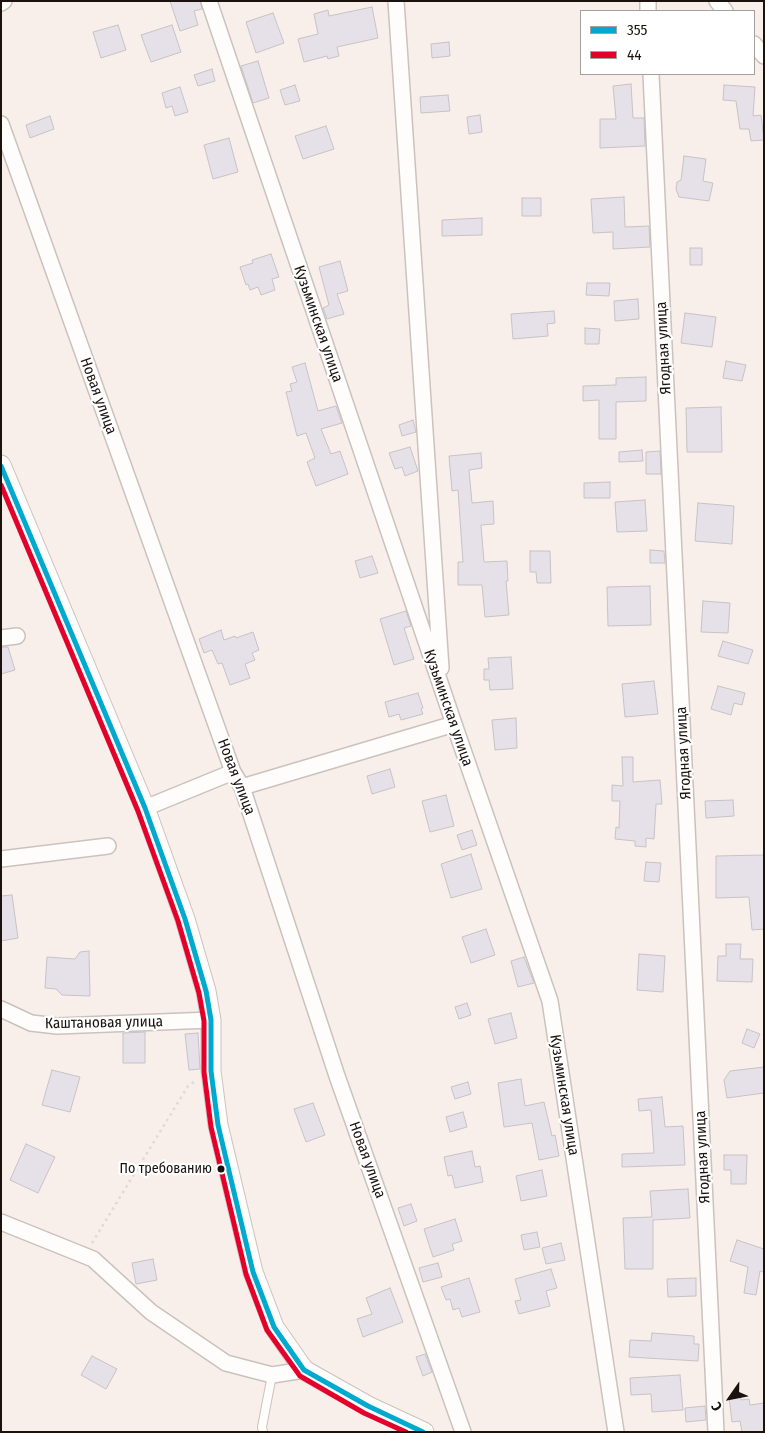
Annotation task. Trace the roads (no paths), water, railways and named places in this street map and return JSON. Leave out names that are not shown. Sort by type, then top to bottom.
[{"type":"street","name":"Кузьминская улица","points":[[209,1],[442,690],[550,1001],[616,1432]]},
{"type":"street","points":[[396,1],[442,690]]},
{"type":"street","points":[[755,45],[764,56]]},
{"type":"street","name":"Ягодная улица","points":[[651,75],[716,1432]]},
{"type":"street","name":"Новая улица","points":[[1,124],[232,772],[242,787],[337,1076],[464,1432]]},
{"type":"street","points":[[1,465],[145,808],[185,919],[206,991],[211,1020],[211,1072],[218,1125],[253,1272],[274,1327],[304,1370],[368,1406],[424,1432]]},
{"type":"street","points":[[1,638],[17,636]]},
{"type":"street","points":[[242,787],[454,724]]},
{"type":"street","points":[[145,808],[232,772]]},
{"type":"street","points":[[1,860],[108,846]]},
{"type":"street","name":"Каштановая улица","points":[[1,1010],[32,1023],[57,1026],[211,1020]]},
{"type":"street","points":[[1,1222],[93,1259],[151,1312],[226,1363],[272,1375],[304,1370]]},
{"type":"lane","points":[[263,1432],[262,1427],[272,1375]]},
{"type":"place","name":"По требованию","points":[[221,1169]]}]
